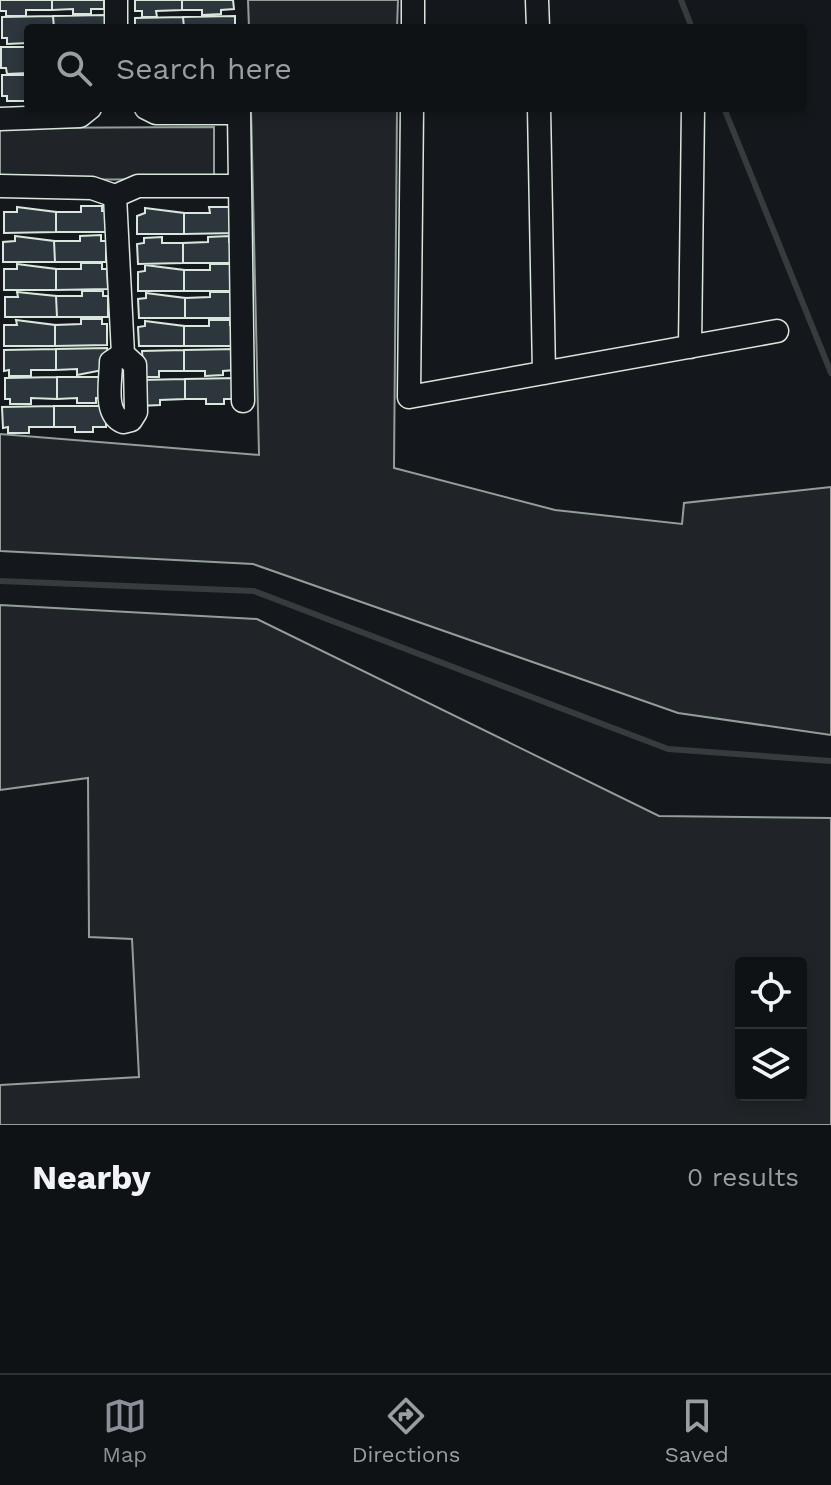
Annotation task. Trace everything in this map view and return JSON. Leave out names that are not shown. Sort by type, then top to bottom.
[{"type":"street","points":[[116,0],[116,24]]},
{"type":"street","points":[[413,0],[413,24]]},
{"type":"street","points":[[537,0],[538,24]]},
{"type":"street","points":[[0,119],[80,116],[85,112]]},
{"type":"street","points":[[154,112],[239,113],[243,401]]},
{"type":"street","points":[[412,112],[409,397],[777,331]]},
{"type":"street","points":[[539,112],[544,373]]},
{"type":"street","points":[[690,347],[693,112]]},
{"type":"street","points":[[0,186],[92,188],[115,196],[138,186],[240,186]]},
{"type":"street","points":[[115,196],[123,354]]},
{"type":"shaded area","points":[[248,0],[398,0],[397,24],[249,24]]},
{"type":"shaded area","points":[[251,112],[397,112],[394,468],[555,510],[682,524],[684,503],[831,487],[831,735],[678,713],[253,564],[0,551],[0,434],[259,455]]},
{"type":"shaded area","points":[[214,127],[214,179],[0,180],[0,128]]},
{"type":"shaded area","points":[[0,605],[257,619],[659,816],[831,818],[831,1125],[0,1125],[0,1085],[139,1077],[132,939],[89,937],[88,778],[0,790]]},
{"type":"building","points":[[0,0],[52,0],[52,10],[26,10],[26,16],[6,16],[6,11],[0,11]]},
{"type":"building","points":[[52,0],[104,0],[104,9],[91,9],[91,14],[73,14],[73,9],[52,10]]},
{"type":"building","points":[[135,0],[182,0],[182,10],[156,11],[157,17],[142,17],[142,11],[135,11]]},
{"type":"building","points":[[182,0],[233,0],[234,9],[221,10],[221,14],[202,15],[202,10],[182,10]]},
{"type":"building","points":[[105,15],[105,24],[54,24],[53,16]]},
{"type":"building","points":[[53,16],[54,24],[24,24],[24,43],[7,44],[7,38],[2,38],[2,17]]},
{"type":"building","points":[[235,16],[235,24],[184,24],[183,17]]},
{"type":"building","points":[[183,17],[184,24],[135,24],[135,18]]},
{"type":"building","points":[[1,47],[24,47],[24,73],[7,74],[6,68],[1,68]]},
{"type":"building","points":[[2,75],[24,75],[24,101],[7,101],[7,96],[2,96]]},
{"type":"building","points":[[81,206],[102,206],[102,211],[107,211],[107,232],[56,232],[56,212],[81,212]]},
{"type":"building","points":[[17,207],[56,212],[56,232],[4,233],[4,212],[17,212]]},
{"type":"building","points":[[209,207],[230,207],[236,233],[184,234],[184,213],[210,213]]},
{"type":"building","points":[[145,208],[184,213],[184,234],[137,234],[137,216],[145,213]]},
{"type":"building","points":[[101,235],[101,241],[106,241],[106,262],[55,262],[54,241],[80,241],[80,236]]},
{"type":"building","points":[[15,236],[54,241],[55,262],[3,262],[3,242],[15,241]]},
{"type":"building","points":[[229,236],[229,242],[234,242],[234,263],[183,263],[183,243],[208,242],[208,237]]},
{"type":"building","points":[[162,237],[162,243],[183,243],[183,263],[138,264],[137,244],[144,243],[144,238]]},
{"type":"building","points":[[81,263],[102,263],[102,269],[107,269],[108,289],[56,290],[56,269],[81,269]]},
{"type":"building","points":[[17,264],[56,269],[56,290],[4,290],[4,269],[17,269]]},
{"type":"building","points":[[210,264],[231,264],[236,291],[184,291],[184,270],[210,270]]},
{"type":"building","points":[[145,265],[184,270],[184,291],[138,291],[138,272],[145,271]]},
{"type":"building","points":[[82,291],[103,291],[103,296],[108,296],[108,317],[57,317],[56,296],[82,296]]},
{"type":"building","points":[[17,292],[56,296],[57,317],[5,317],[5,297],[18,297]]},
{"type":"building","points":[[210,292],[231,292],[237,318],[185,318],[185,298],[210,297]]},
{"type":"building","points":[[146,293],[185,298],[185,318],[139,318],[138,299],[146,298]]},
{"type":"building","points":[[81,319],[102,319],[102,324],[107,324],[107,345],[55,346],[55,325],[81,324]]},
{"type":"building","points":[[16,320],[55,325],[55,346],[4,346],[4,325],[17,325]]},
{"type":"building","points":[[209,320],[230,320],[230,325],[236,325],[236,346],[184,346],[184,326],[209,326]]},
{"type":"building","points":[[145,321],[184,326],[184,346],[139,346],[138,327],[145,326]]},
{"type":"building","points":[[107,348],[108,369],[77,375],[77,369],[56,370],[56,349]]},
{"type":"building","points":[[56,349],[56,370],[31,370],[31,376],[9,376],[9,370],[4,371],[4,350]]},
{"type":"building","points":[[236,349],[236,370],[223,371],[223,375],[205,376],[205,371],[184,371],[184,350]]},
{"type":"building","points":[[184,350],[184,371],[159,371],[159,377],[144,377],[142,351]]},
{"type":"building","points":[[57,377],[57,399],[31,398],[31,404],[10,404],[10,399],[5,399],[5,378]]},
{"type":"building","points":[[57,377],[108,377],[108,398],[96,398],[96,403],[77,403],[77,398],[57,399]]},
{"type":"building","points":[[237,378],[237,399],[224,399],[224,404],[206,404],[206,399],[185,399],[185,379]]},
{"type":"building","points":[[185,379],[185,399],[160,400],[160,405],[139,406],[140,380]]},
{"type":"building","points":[[54,406],[54,427],[29,427],[29,433],[8,433],[8,427],[3,428],[2,407]]},
{"type":"building","points":[[54,406],[106,406],[106,427],[93,427],[93,432],[75,432],[75,427],[54,427]]},
{"type":"waterway","points":[[681,0],[690,24]]},
{"type":"waterway","points":[[726,112],[831,373]]},
{"type":"waterway","points":[[0,581],[254,591],[668,749],[831,761]]}]
